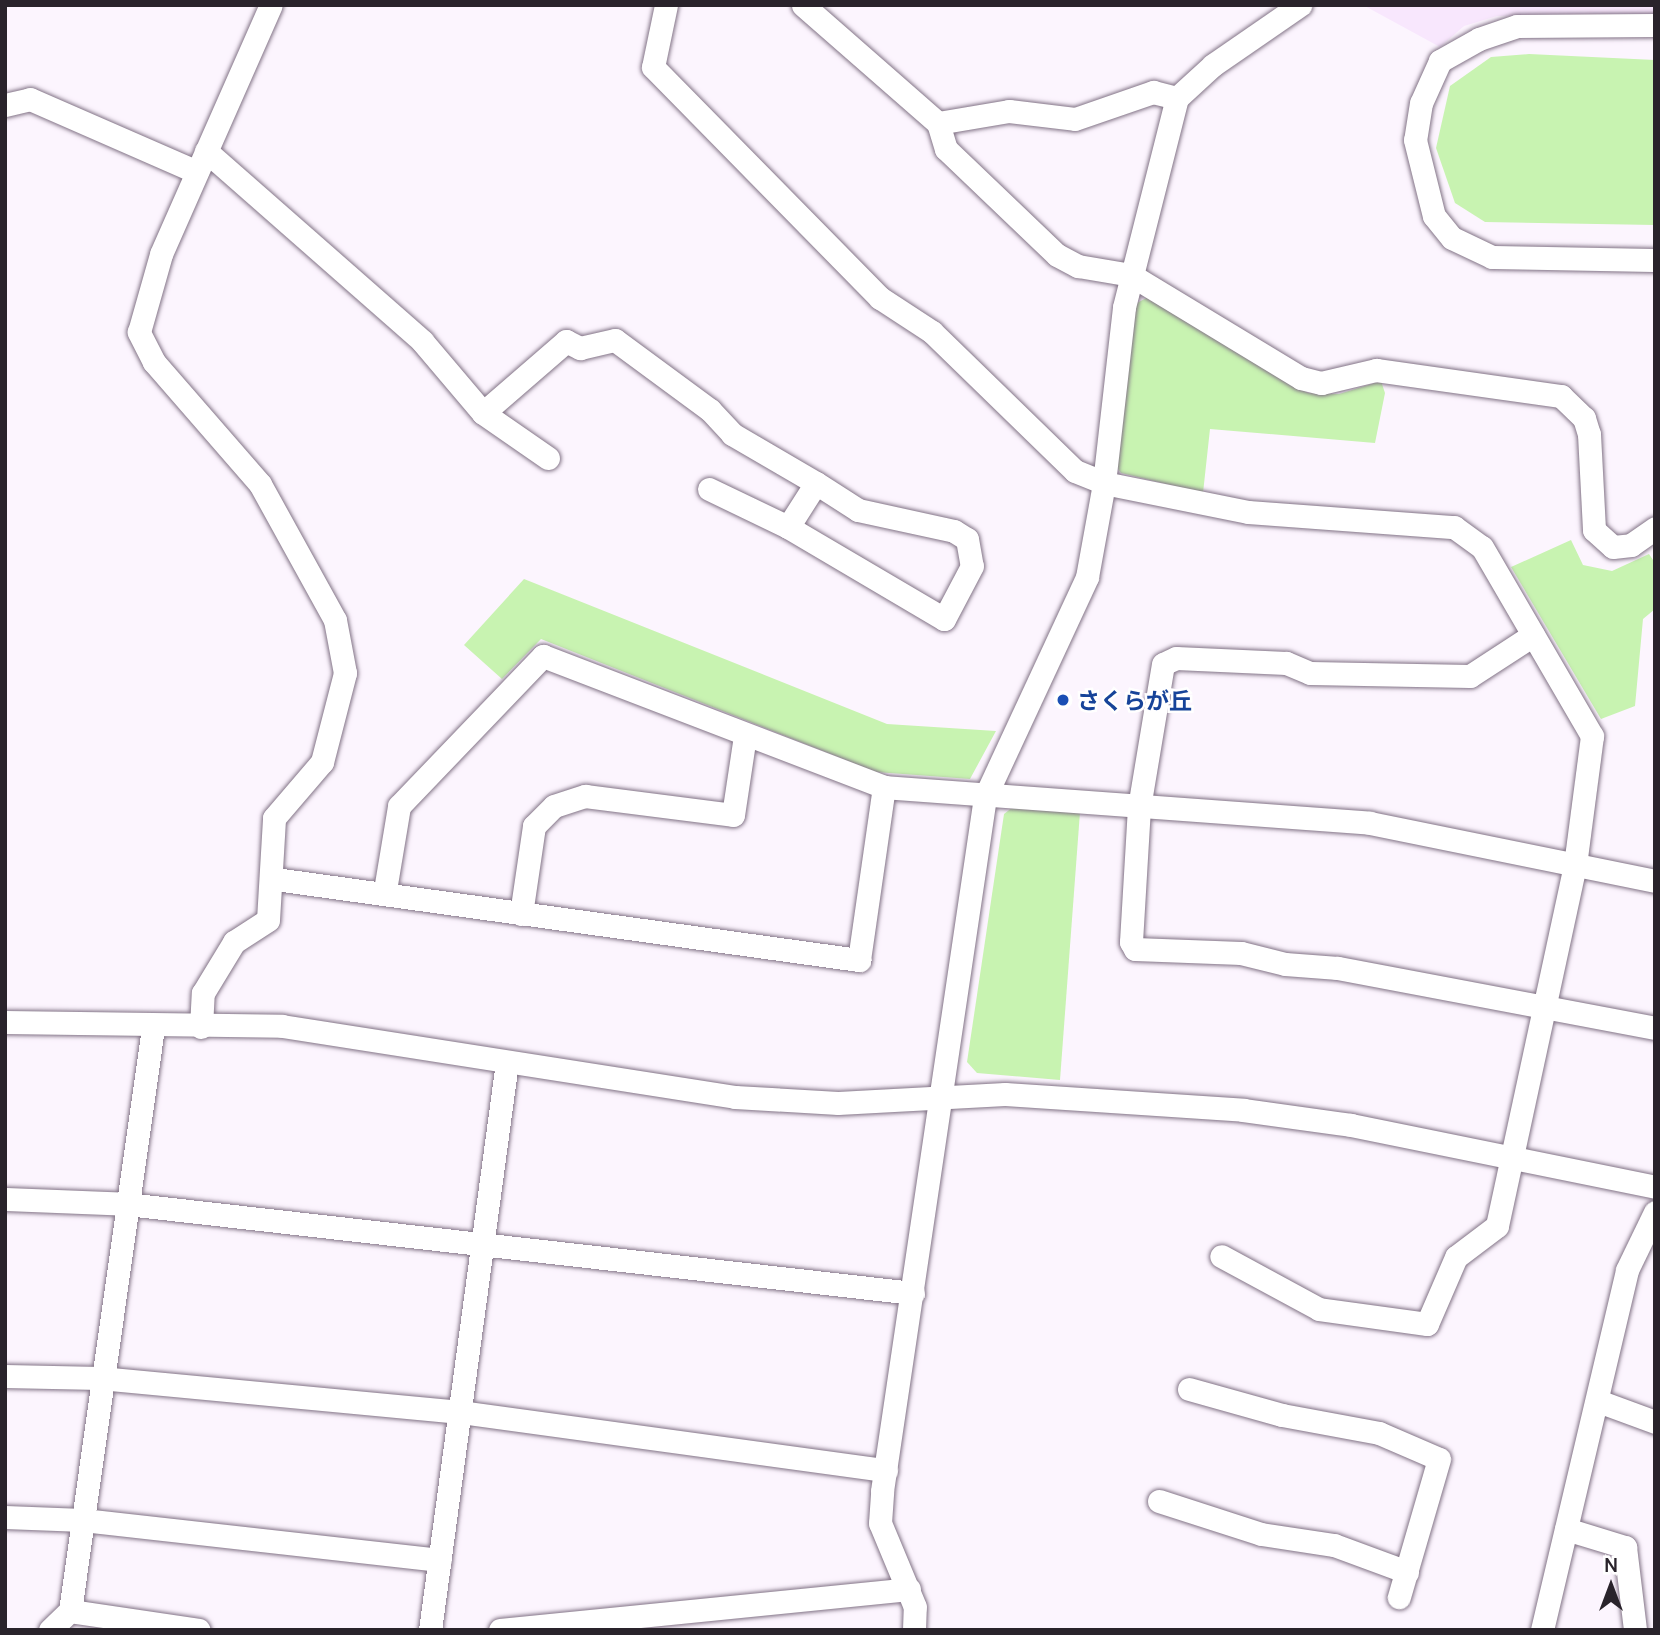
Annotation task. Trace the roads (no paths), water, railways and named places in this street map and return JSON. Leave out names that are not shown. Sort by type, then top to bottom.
[{"type":"street","points":[[201,1027],[203,993],[234,943],[268,920],[275,878],[274,818],[326,752],[343,697],[343,646],[335,620],[260,484],[155,362],[139,332],[161,254],[271,5]]},
{"type":"street","points":[[666,5],[653,67],[880,298],[932,332],[1075,471],[1104,483],[1248,512],[1454,527],[1482,547],[1591,736],[1575,865],[1543,1007],[1516,1159],[1497,1226],[1457,1257],[1427,1324],[1319,1309],[1221,1256]]},
{"type":"street","points":[[803,5],[938,123],[946,149],[1057,255],[1078,266],[1131,275],[1301,378],[1321,383],[1376,370],[1561,396],[1584,418],[1589,434],[1594,530],[1613,547],[1631,545],[1655,528]]},
{"type":"street","points":[[914,1630],[909,1589],[880,1522],[985,797],[1087,577],[1104,483],[1131,275],[1177,98],[1213,65],[1300,5]]},
{"type":"street","points":[[1655,25],[1517,26],[1479,39],[1440,61],[1421,103],[1415,140],[1430,206],[1452,238],[1492,257],[1655,260]]},
{"type":"street","points":[[938,123],[1009,111],[1075,119],[1153,92],[1177,98]]},
{"type":"street","points":[[5,105],[30,99],[197,172]]},
{"type":"street","points":[[206,151],[422,341],[483,413],[548,458]]},
{"type":"street","points":[[483,413],[566,341],[580,348],[615,340],[710,410],[732,434],[858,510],[954,531],[967,539],[972,566],[944,619],[788,527],[709,489]]},
{"type":"street","points":[[788,527],[816,483]]},
{"type":"street","points":[[1533,635],[1470,676],[1310,673],[1286,663],[1176,658],[1163,664],[1139,807],[1131,942],[1135,949],[1241,953],[1655,1028]]},
{"type":"street","points":[[385,890],[399,806],[543,656],[884,787],[985,797],[1370,823],[1655,881]]},
{"type":"street","points":[[520,914],[534,826],[554,806],[585,796],[733,814],[746,736]]},
{"type":"street","points":[[275,878],[385,890],[520,914],[859,960],[884,787]]},
{"type":"street","points":[[5,1021],[153,1028],[282,1026],[735,1097],[838,1103],[942,1095],[1243,1110],[1351,1125],[1655,1187]]},
{"type":"street","points":[[50,1630],[70,1611],[100,1378],[153,1028]]},
{"type":"street","points":[[430,1630],[507,1062]]},
{"type":"street","points":[[5,1199],[127,1204],[483,1242],[913,1293]]},
{"type":"street","points":[[1542,1630],[1598,1401],[1626,1270],[1655,1212]]},
{"type":"street","points":[[5,1376],[100,1378],[460,1412],[886,1470]]},
{"type":"street","points":[[1189,1389],[1282,1415],[1379,1433],[1439,1459],[1399,1597]]},
{"type":"street","points":[[1598,1401],[1655,1422]]},
{"type":"street","points":[[1159,1501],[1261,1534],[1334,1545],[1407,1572]]},
{"type":"street","points":[[5,1517],[83,1520],[440,1560]]},
{"type":"street","points":[[1566,1530],[1625,1546],[1635,1630]]},
{"type":"street","points":[[500,1630],[909,1589]]},
{"type":"street","points":[[70,1611],[199,1630]]},
{"type":"place","name":"さくらが丘","points":[[1063,700]]}]
